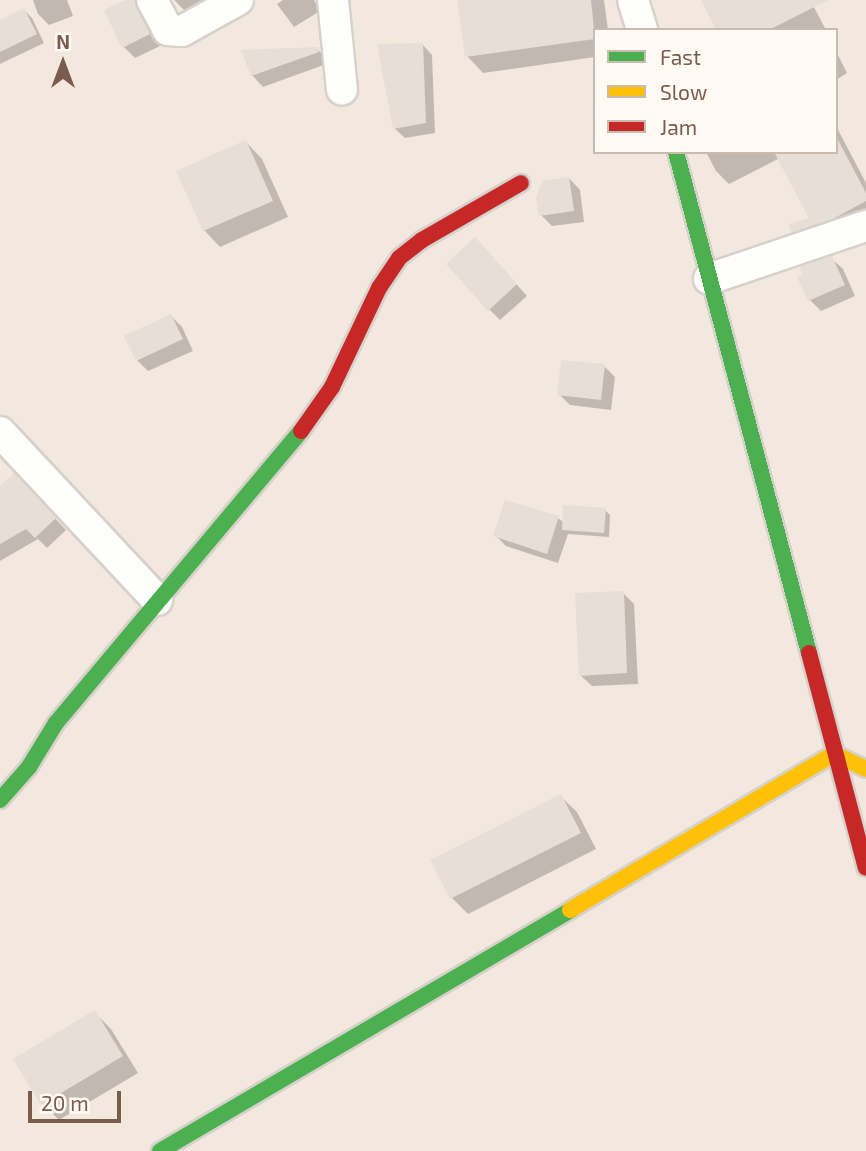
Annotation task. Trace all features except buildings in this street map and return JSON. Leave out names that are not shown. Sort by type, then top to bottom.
[{"type":"street","points":[[152,0],[168,30],[182,31],[239,0]]},
{"type":"street","points":[[334,0],[342,90]]},
{"type":"street","points":[[633,0],[641,28]]},
{"type":"street","points":[[677,154],[866,868]]},
{"type":"street","points":[[0,800],[29,767],[56,723],[307,424],[332,387],[379,288],[399,258],[422,240],[521,183]]},
{"type":"street","points":[[709,279],[866,226]]},
{"type":"street","points":[[0,432],[157,600]]},
{"type":"street","points":[[834,754],[866,769]]},
{"type":"street","points":[[160,1151],[834,754]]},
{"type":"shaded area","points":[[0,0],[866,0],[866,1151],[0,1151]]},
{"type":"traffic: fast","points":[[677,154],[809,653]]},
{"type":"traffic: fast","points":[[0,800],[29,767],[56,723],[301,431]]},
{"type":"traffic: fast","points":[[160,1151],[570,910]]},
{"type":"traffic: slow","points":[[570,910],[834,754],[866,769]]},
{"type":"traffic: jam","points":[[301,431],[332,387],[379,288],[399,258],[422,240],[521,183]]},
{"type":"traffic: jam","points":[[809,653],[866,868]]}]
